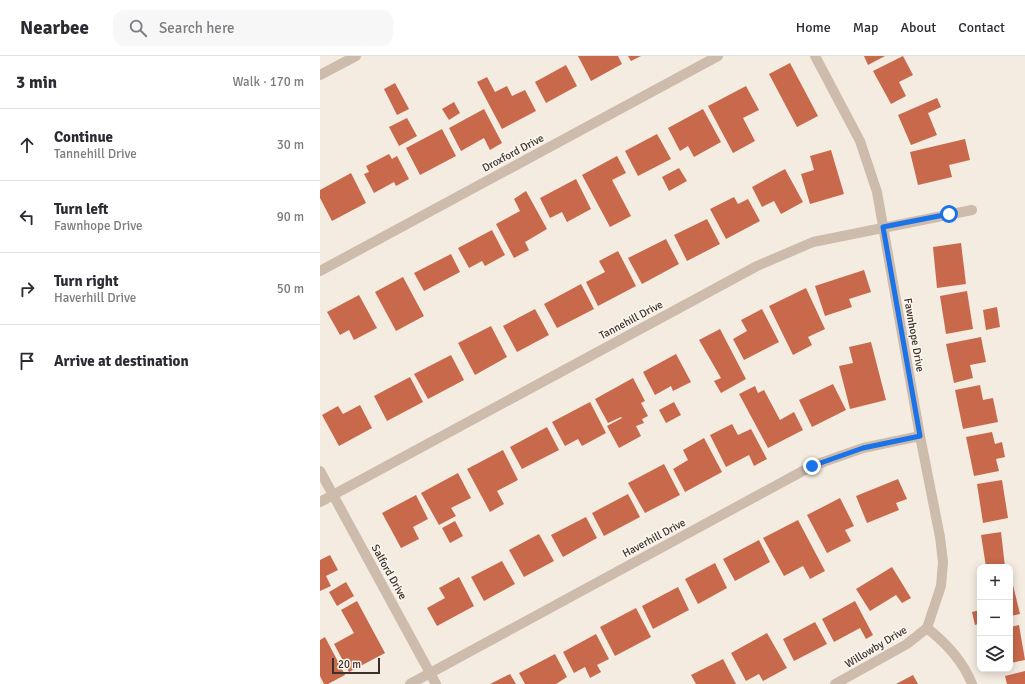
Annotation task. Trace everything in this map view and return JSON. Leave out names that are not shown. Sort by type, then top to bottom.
[{"type":"street","points":[[320,75],[356,56]]},
{"type":"street","name":"Droxford Drive","points":[[320,271],[718,56]]},
{"type":"street","name":"Fawnhope Drive","points":[[815,56],[860,141],[877,192],[920,436],[940,537],[943,562],[941,586],[927,628]]},
{"type":"street","name":"Tannehill Drive","points":[[320,502],[757,266],[813,242],[972,210]]},
{"type":"street","name":"Haverhill Drive","points":[[410,684],[812,466],[863,448],[920,436]]},
{"type":"street","name":"Salford Drive","points":[[320,471],[436,684]]},
{"type":"street","points":[[927,628],[945,642],[960,662],[972,684]]},
{"type":"street","name":"Willowby Drive","points":[[835,684],[907,644],[927,628]]},
{"type":"building","points":[[578,56],[618,56],[622,64],[591,81]]},
{"type":"building","points":[[628,56],[641,56],[631,61]]},
{"type":"building","points":[[864,56],[885,56],[868,65]]},
{"type":"building","points":[[903,56],[913,75],[899,82],[906,96],[891,104],[873,71]]},
{"type":"building","points":[[790,63],[818,116],[797,127],[769,74]]},
{"type":"building","points":[[566,65],[577,86],[546,103],[535,82]]},
{"type":"building","points":[[487,77],[495,92],[507,86],[512,96],[525,90],[536,111],[502,129],[477,82]]},
{"type":"building","points":[[395,83],[409,109],[397,115],[384,89]]},
{"type":"building","points":[[746,86],[759,110],[743,118],[755,141],[733,153],[708,106]]},
{"type":"building","points":[[937,98],[941,107],[928,113],[937,135],[911,145],[898,115]]},
{"type":"building","points":[[454,102],[460,113],[449,120],[442,109]]},
{"type":"building","points":[[484,109],[502,143],[490,150],[484,138],[461,151],[449,128]]},
{"type":"building","points":[[703,109],[721,142],[694,157],[688,146],[680,151],[668,128]]},
{"type":"building","points":[[407,118],[417,136],[399,146],[389,127]]},
{"type":"building","points":[[442,129],[456,156],[420,175],[406,148]]},
{"type":"building","points":[[657,134],[671,159],[638,176],[625,151]]},
{"type":"building","points":[[965,139],[970,160],[949,165],[952,177],[918,185],[910,152]]},
{"type":"building","points":[[831,150],[844,194],[810,204],[801,174],[814,170],[810,156]]},
{"type":"building","points":[[389,154],[392,159],[397,156],[409,179],[396,186],[394,182],[374,193],[364,174],[369,172],[366,166]]},
{"type":"building","points":[[617,156],[626,173],[612,180],[631,216],[610,227],[582,175]]},
{"type":"building","points":[[679,168],[687,181],[669,191],[662,177]]},
{"type":"building","points":[[785,169],[803,202],[781,214],[774,201],[762,207],[752,187]]},
{"type":"building","points":[[351,173],[366,203],[332,221],[320,198],[320,190]]},
{"type":"building","points":[[576,179],[591,209],[567,222],[562,212],[550,218],[540,198]]},
{"type":"building","points":[[526,191],[547,229],[525,242],[529,250],[514,258],[496,224],[520,211],[514,199]]},
{"type":"building","points":[[734,197],[738,204],[748,199],[760,221],[726,239],[710,209]]},
{"type":"building","points":[[707,219],[720,244],[687,261],[674,235]]},
{"type":"building","points":[[492,230],[505,255],[485,266],[482,261],[469,268],[458,248]]},
{"type":"building","points":[[666,239],[679,264],[642,284],[628,258]]},
{"type":"building","points":[[961,243],[966,284],[937,288],[933,247]]},
{"type":"building","points":[[618,251],[636,286],[598,306],[586,282],[605,272],[599,261]]},
{"type":"building","points":[[451,254],[460,272],[424,291],[414,273]]},
{"type":"building","points":[[864,270],[871,292],[849,299],[852,307],[825,316],[815,286]]},
{"type":"building","points":[[403,277],[424,316],[396,331],[375,292]]},
{"type":"building","points":[[581,284],[594,309],[557,328],[544,304]]},
{"type":"building","points":[[806,288],[825,329],[808,337],[812,345],[793,355],[769,306]]},
{"type":"building","points":[[967,291],[973,329],[946,334],[940,296]]},
{"type":"building","points":[[359,295],[377,328],[354,340],[349,330],[340,335],[327,312]]},
{"type":"building","points":[[997,307],[1000,327],[986,330],[983,310]]},
{"type":"building","points":[[535,309],[549,335],[517,352],[503,326]]},
{"type":"building","points":[[762,309],[779,342],[744,360],[733,339],[747,331],[741,320]]},
{"type":"building","points":[[491,326],[507,357],[475,375],[458,343]]},
{"type":"building","points":[[720,329],[746,379],[721,393],[714,381],[721,378],[699,340]]},
{"type":"building","points":[[981,337],[986,362],[970,365],[973,378],[954,383],[946,344]]},
{"type":"building","points":[[871,342],[886,400],[850,409],[839,366],[853,363],[849,347]]},
{"type":"building","points":[[676,354],[691,382],[673,391],[671,386],[655,395],[643,372]]},
{"type":"building","points":[[451,355],[464,380],[428,399],[414,374]]},
{"type":"building","points":[[410,377],[423,402],[387,421],[374,396]]},
{"type":"building","points":[[633,378],[645,401],[641,403],[648,416],[642,419],[644,423],[636,426],[641,436],[619,448],[607,426],[622,418],[621,417],[608,423],[595,399]]},
{"type":"building","points":[[833,384],[846,410],[812,427],[799,400]]},
{"type":"building","points":[[980,385],[983,400],[993,398],[998,422],[963,429],[955,390]]},
{"type":"building","points":[[755,386],[758,393],[764,390],[780,420],[794,412],[803,430],[768,448],[739,394]]},
{"type":"building","points":[[590,402],[606,433],[582,446],[578,439],[565,446],[552,422]]},
{"type":"building","points":[[674,402],[681,415],[666,423],[659,410]]},
{"type":"building","points":[[360,405],[372,428],[339,446],[322,415],[338,406],[343,414]]},
{"type":"building","points":[[732,424],[738,435],[751,429],[767,459],[754,466],[749,455],[726,467],[710,435]]},
{"type":"building","points":[[547,427],[559,450],[522,469],[510,447]]},
{"type":"building","points":[[992,432],[995,444],[1002,442],[1005,457],[996,459],[999,471],[974,476],[966,437]]},
{"type":"building","points":[[704,438],[722,472],[685,492],[673,469],[688,460],[683,450]]},
{"type":"building","points":[[503,450],[518,480],[497,491],[504,504],[490,512],[467,469]]},
{"type":"building","points":[[664,464],[680,495],[645,513],[628,483]]},
{"type":"building","points":[[458,473],[471,498],[451,508],[456,516],[439,525],[421,493]]},
{"type":"building","points":[[898,479],[907,499],[896,503],[899,510],[867,523],[856,496]]},
{"type":"building","points":[[1002,480],[1008,518],[983,523],[977,484]]},
{"type":"building","points":[[628,494],[640,517],[604,536],[592,513]]},
{"type":"building","points":[[416,495],[428,519],[413,527],[419,539],[401,548],[382,513]]},
{"type":"building","points":[[840,498],[854,526],[845,530],[851,541],[827,553],[807,515]]},
{"type":"building","points":[[586,517],[597,538],[563,557],[551,535]]},
{"type":"building","points":[[798,520],[825,571],[810,579],[803,566],[784,576],[763,538]]},
{"type":"building","points":[[455,521],[463,536],[450,543],[442,528]]},
{"type":"building","points":[[1001,532],[1005,564],[986,564],[981,535]]},
{"type":"building","points":[[539,534],[554,561],[524,577],[509,550]]},
{"type":"building","points":[[759,540],[770,562],[735,581],[723,559]]},
{"type":"building","points":[[330,555],[338,570],[326,576],[331,586],[320,591],[320,560]]},
{"type":"building","points":[[502,561],[515,584],[484,601],[471,577]]},
{"type":"building","points":[[715,563],[727,588],[698,604],[685,579]]},
{"type":"building","points":[[892,567],[911,598],[902,603],[896,595],[870,611],[856,589]]},
{"type":"building","points":[[459,577],[474,606],[437,626],[427,608],[445,598],[439,588]]},
{"type":"building","points":[[346,582],[354,596],[337,606],[329,592]]},
{"type":"building","points":[[1013,585],[1020,614],[1013,615]]},
{"type":"building","points":[[678,587],[689,610],[653,629],[642,606]]},
{"type":"building","points":[[357,601],[385,653],[349,672],[334,644],[354,633],[341,610]]},
{"type":"building","points":[[855,601],[873,635],[866,639],[860,628],[834,642],[822,619]]},
{"type":"building","points":[[636,608],[651,637],[615,656],[600,627]]},
{"type":"building","points":[[977,611],[977,624],[975,625],[972,612]]},
{"type":"building","points":[[815,622],[827,644],[794,661],[783,639]]},
{"type":"building","points":[[1019,625],[1025,660],[1013,662],[1013,636],[1013,626]]},
{"type":"building","points":[[767,633],[787,668],[763,681],[759,674],[746,681],[731,653]]},
{"type":"building","points":[[596,634],[609,659],[597,665],[601,672],[590,678],[585,667],[574,673],[563,652]]},
{"type":"building","points":[[325,637],[345,675],[328,684],[324,684],[320,676],[320,640]]},
{"type":"building","points":[[555,654],[567,677],[556,684],[525,684],[519,673]]},
{"type":"building","points":[[723,659],[736,684],[696,684],[691,675]]},
{"type":"building","points":[[1025,671],[1025,684],[1007,684],[1005,676]]},
{"type":"building","points":[[510,674],[516,684],[490,684]]},
{"type":"building","points":[[913,675],[918,684],[896,684]]},
{"type":"route","points":[[812,466],[863,448],[920,436],[883,227],[949,214]]}]
